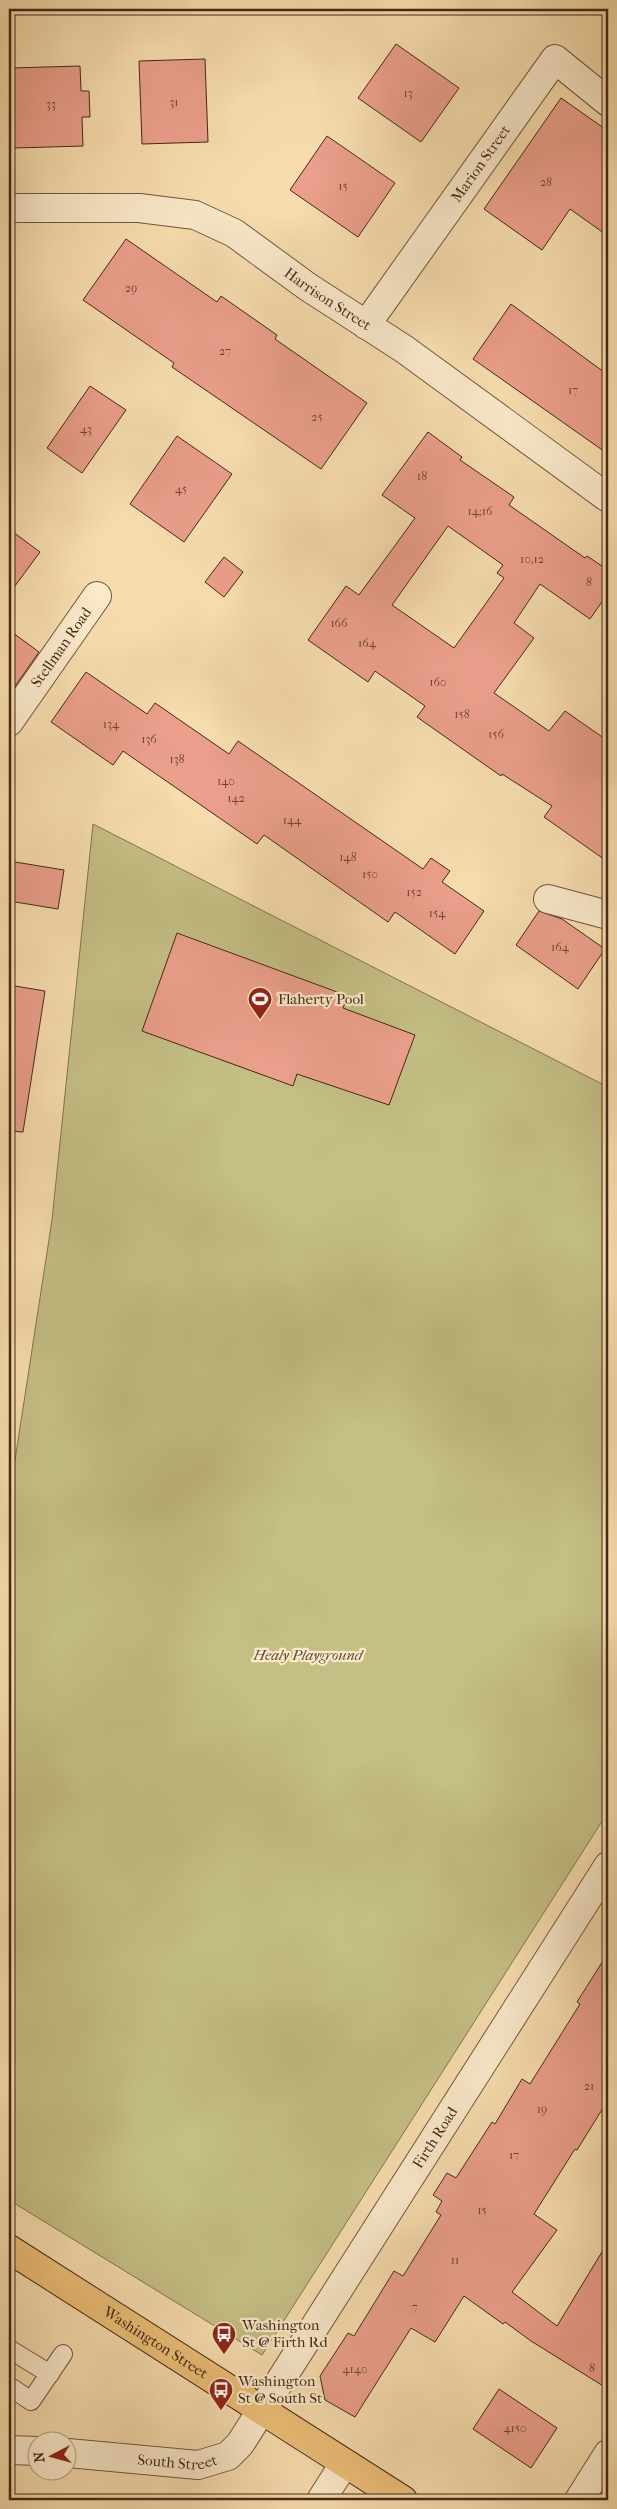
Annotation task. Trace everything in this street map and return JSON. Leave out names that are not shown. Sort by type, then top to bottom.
[{"type":"main road","name":"Washington Street","points":[[9,2249],[262,2408],[344,2464],[403,2500]]},
{"type":"street","name":"Marion Street","points":[[366,325],[555,59],[608,102]]},
{"type":"street","name":"Harrison Street","points":[[9,208],[139,208],[195,215],[234,233],[308,287],[404,349],[608,498]]},
{"type":"street","name":"Stellman Road","points":[[9,722],[97,596]]},
{"type":"street","points":[[548,899],[608,915]]},
{"type":"street","name":"Firth Road","points":[[262,2408],[608,1866]]},
{"type":"street","name":"South Street","points":[[78,2454],[198,2465],[228,2456],[240,2444],[262,2408]]},
{"type":"street","points":[[9,2450],[28,2450]]},
{"type":"street","points":[[579,2500],[608,2454]]},
{"type":"street","points":[[321,2500],[344,2464]]},
{"type":"lane","points":[[9,2349],[50,2374]]},
{"type":"lane","points":[[9,2386],[31,2401],[63,2354]]},
{"type":"green space","name":"Healy Playground","points":[[93,824],[608,1087],[608,1812],[262,2355],[9,2200],[9,1499],[52,1220]]},
{"type":"building","points":[[396,44],[459,88],[421,142],[358,98]]},
{"type":"building","points":[[205,59],[208,142],[142,144],[139,61]]},
{"type":"building","points":[[80,66],[81,91],[89,91],[90,117],[82,117],[83,146],[14,148],[11,68]]},
{"type":"building","points":[[561,98],[608,131],[608,236],[570,209],[542,250],[484,209]]},
{"type":"building","points":[[327,136],[395,183],[358,237],[290,190]]},
{"type":"building","points":[[126,239],[217,302],[221,296],[277,335],[275,339],[367,403],[321,469],[172,367],[174,363],[83,300]]},
{"type":"building","points":[[511,304],[608,375],[608,454],[473,359]]},
{"type":"building","points":[[90,386],[126,410],[82,473],[47,448]]},
{"type":"building","points":[[428,432],[462,457],[460,460],[514,497],[509,505],[585,558],[587,556],[608,570],[608,593],[590,619],[540,584],[514,623],[534,638],[494,693],[549,731],[565,711],[608,741],[608,862],[544,817],[552,806],[502,774],[501,776],[417,717],[425,706],[375,671],[368,682],[308,640],[346,586],[359,595],[415,518],[382,495]],"holes":[[[448,526],[503,565],[497,573],[504,578],[454,648],[392,605]]]},
{"type":"building","points":[[177,436],[232,474],[184,542],[130,504]]},
{"type":"building","points":[[9,529],[40,552],[9,594]]},
{"type":"building","points":[[224,557],[243,572],[224,597],[205,582]]},
{"type":"building","points":[[9,630],[39,652],[9,695]]},
{"type":"building","points":[[86,672],[147,714],[155,703],[229,754],[238,741],[423,869],[431,858],[450,871],[442,882],[484,911],[455,954],[395,912],[388,922],[264,835],[257,844],[123,751],[113,765],[51,722]]},
{"type":"building","points":[[9,861],[64,870],[58,909],[9,901]]},
{"type":"building","points":[[539,911],[562,919],[605,949],[578,989],[516,945]]},
{"type":"building","name":"Flaherty Pool","points":[[177,933],[348,996],[343,1008],[415,1035],[389,1105],[297,1074],[293,1086],[142,1031]]},
{"type":"building","points":[[9,985],[45,991],[23,1132],[9,1131]]},
{"type":"building","points":[[608,1953],[608,2100],[534,2214],[557,2230],[512,2292],[557,2326],[608,2242],[608,2389],[531,2341],[505,2322],[503,2324],[464,2296],[435,2342],[411,2328],[355,2417],[325,2400],[320,2376],[348,2333],[354,2336],[394,2271],[403,2276],[441,2215],[436,2212],[442,2201],[433,2195],[447,2173],[456,2178],[492,2122],[495,2124],[522,2079],[530,2084],[580,2004],[577,2002]]},
{"type":"building","points":[[499,2389],[557,2428],[531,2468],[473,2429]]},
{"type":"place","name":"Flaherty Pool","points":[[260,1020]]},
{"type":"place","name":"Washington St @ Firth Rd","points":[[224,2355]]},
{"type":"place","name":"Washington St @ South St","points":[[221,2411]]}]
